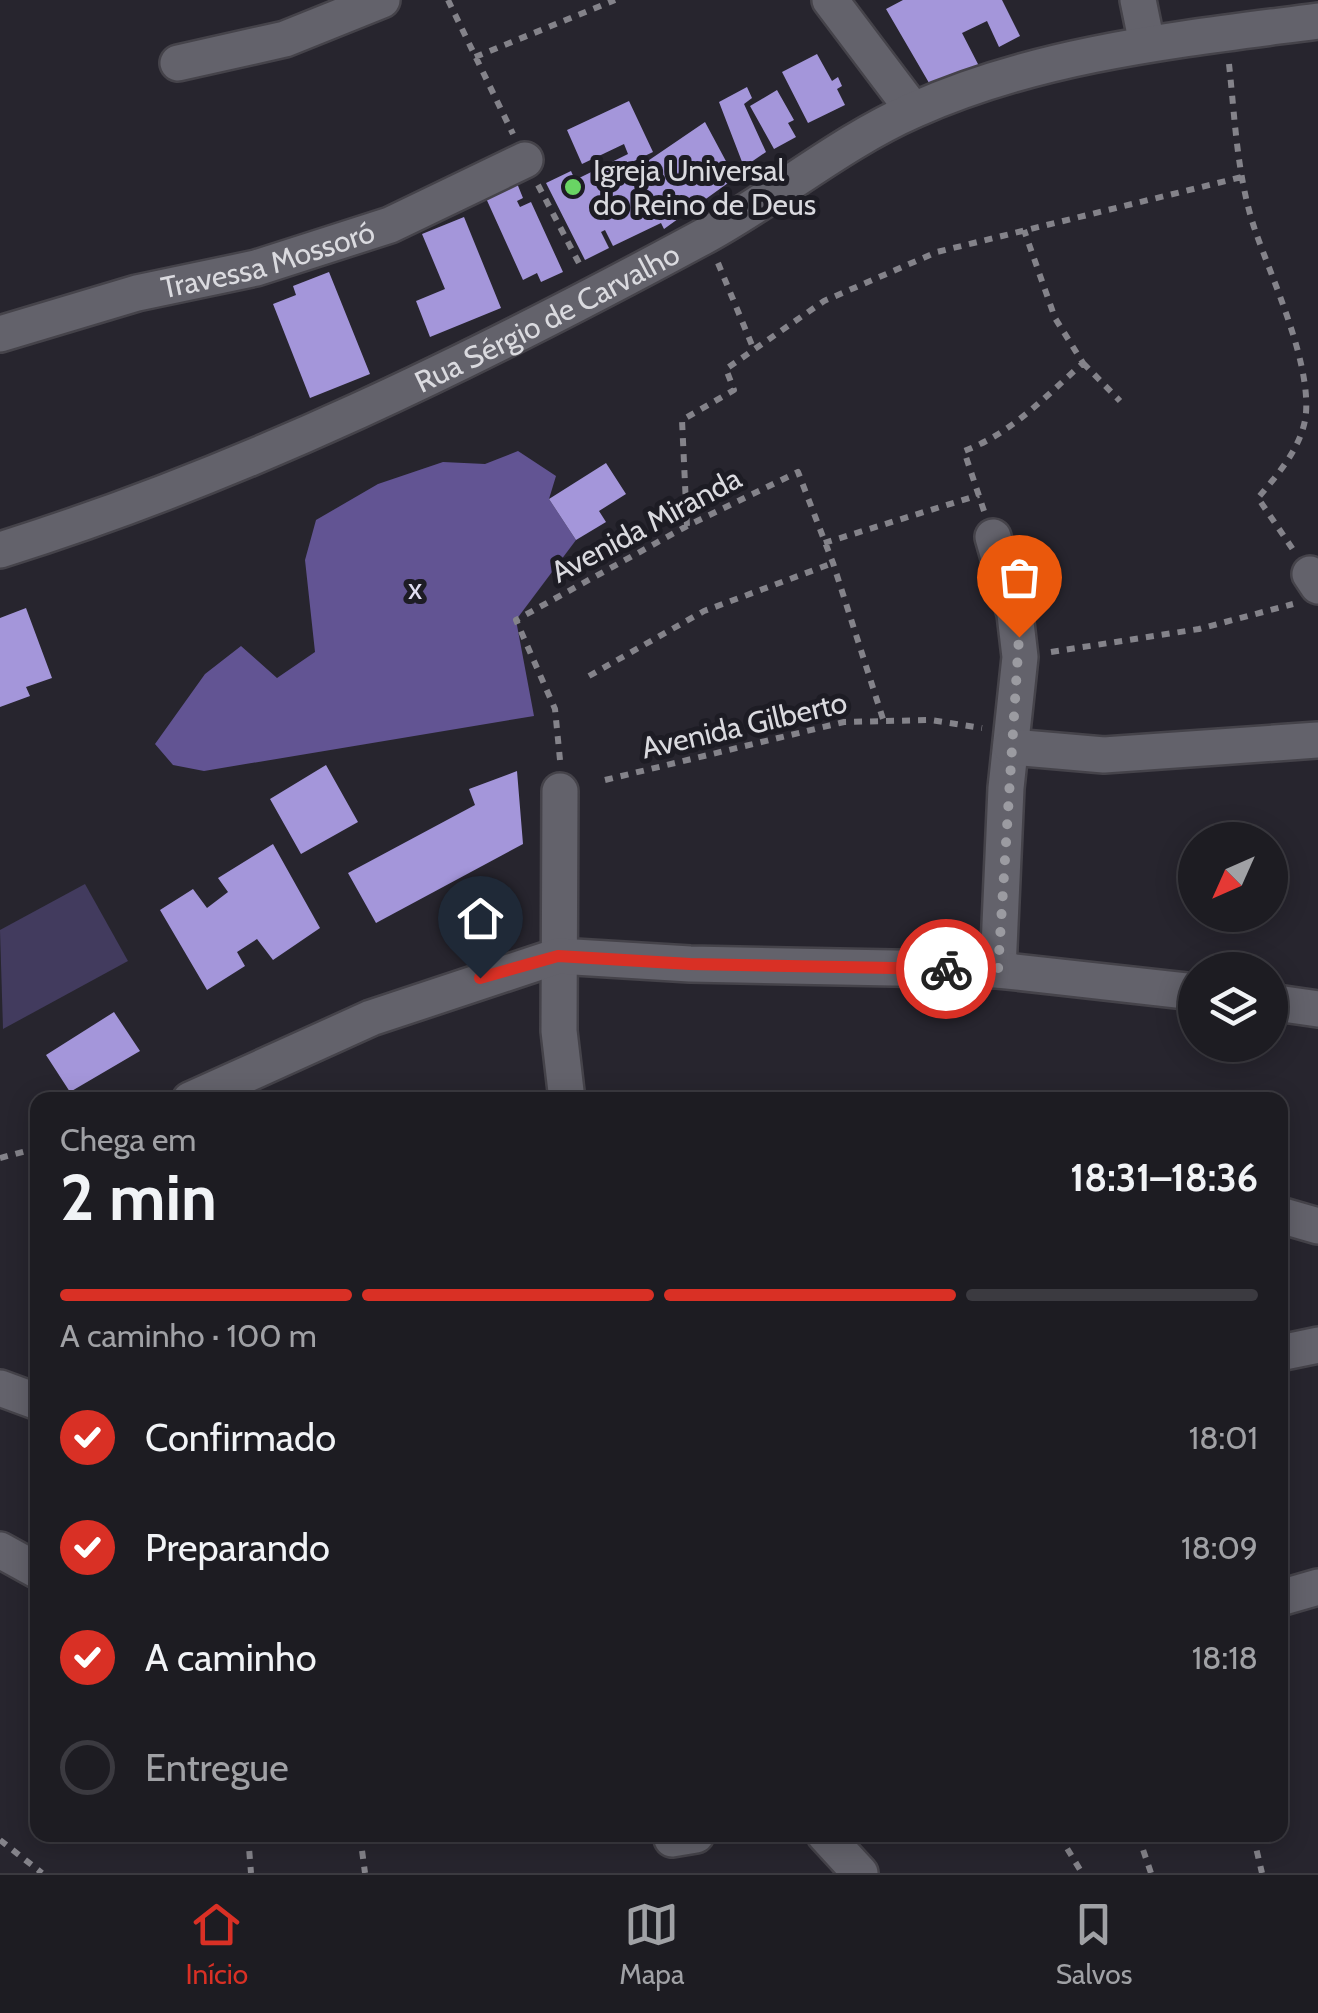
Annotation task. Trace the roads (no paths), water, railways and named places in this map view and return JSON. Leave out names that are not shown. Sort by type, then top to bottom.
[{"type":"street","points":[[178,63],[285,39],[382,0]]},
{"type":"street","points":[[830,0],[913,110]]},
{"type":"street","points":[[1138,0],[1147,44]]},
{"type":"street","name":"Rua Sérgio de Carvalho","points":[[0,550],[189,486],[314,433],[706,236],[913,110],[986,83],[1147,44],[1318,21]]},
{"type":"street","name":"Travessa Mossoró","points":[[0,334],[137,293],[256,268],[390,225],[525,160]]},
{"type":"street","points":[[993,537],[1016,614],[1020,658],[998,970]]},
{"type":"street","points":[[1012,740],[1104,755],[1318,740]]},
{"type":"street","points":[[560,791],[558,956],[566,1092]]},
{"type":"street","points":[[208,1092],[371,1018],[558,956],[690,964],[998,970],[1178,990]]},
{"type":"street","points":[[1288,1005],[1318,1009]]},
{"type":"street","points":[[1288,1217],[1318,1226]]},
{"type":"street","points":[[1288,1351],[1318,1345]]},
{"type":"street","points":[[0,1388],[30,1399]]},
{"type":"street","points":[[0,1550],[30,1566]]},
{"type":"street","points":[[1288,1595],[1318,1586]]},
{"type":"street","points":[[831,1842],[860,1873]]},
{"type":"place","name":"Igreja Universal do Reino de Deus","points":[[573,187]]},
{"type":"park label","name":"x","points":[[415,588]]}]
